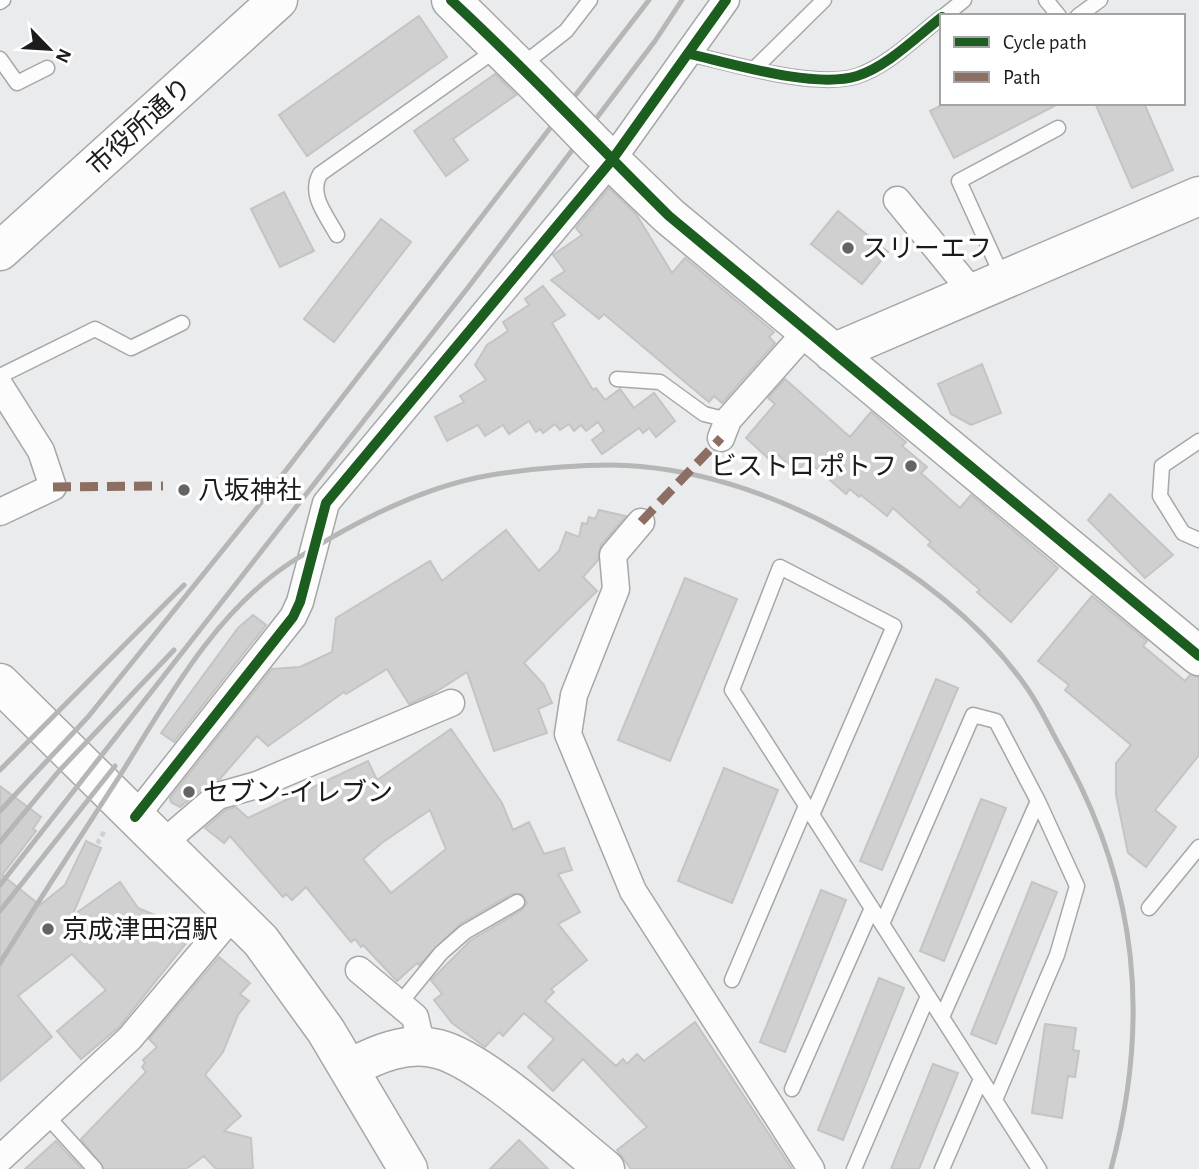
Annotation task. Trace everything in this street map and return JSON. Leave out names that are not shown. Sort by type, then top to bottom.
[{"type":"street","name":"市役所通り","points":[[0,251],[278,0]]},
{"type":"street","points":[[451,0],[669,216],[1199,656]]},
{"type":"street","points":[[122,820],[293,617],[300,602],[326,503],[604,153],[690,54],[726,4]]},
{"type":"street","points":[[725,429],[820,342],[989,286],[1199,196]]},
{"type":"street","points":[[897,200],[989,286]]},
{"type":"street","points":[[0,386],[41,451],[53,487],[0,512]]},
{"type":"street","points":[[641,522],[613,555],[616,589],[574,695],[568,734],[634,891],[811,1169]]},
{"type":"street","points":[[0,683],[122,820],[162,844],[235,913],[314,1013],[350,1068],[408,1169]]},
{"type":"street","points":[[162,844],[218,796],[257,786],[451,703]]},
{"type":"street","points":[[0,1160],[130,1038],[235,913]]},
{"type":"street","points":[[359,970],[401,1002],[415,1017],[422,1047]]},
{"type":"street","points":[[350,1068],[380,1053],[422,1047],[439,1049],[487,1075],[605,1169]]},
{"type":"lane","points":[[337,235],[315,194],[314,184],[320,174],[519,66],[566,31],[590,0]]},
{"type":"lane","points":[[754,69],[824,0]]},
{"type":"lane","points":[[947,14],[964,0]]},
{"type":"lane","points":[[1046,0],[1057,14]]},
{"type":"lane","points":[[1081,14],[1100,0]]},
{"type":"lane","points":[[690,54],[754,69],[818,79],[856,76],[892,56],[940,19]]},
{"type":"lane","points":[[0,59],[17,83],[47,68]]},
{"type":"lane","points":[[989,286],[959,181],[1058,128]]},
{"type":"lane","points":[[0,376],[95,329],[131,348],[182,323]]},
{"type":"lane","points":[[617,380],[660,382],[725,429]]},
{"type":"lane","points":[[1199,441],[1162,466],[1160,496],[1183,533],[1199,540]]},
{"type":"lane","points":[[732,980],[809,810],[894,626],[780,567],[732,690],[809,810],[872,908],[928,996],[942,1017],[1039,1169]]},
{"type":"lane","points":[[882,924],[973,715],[996,721],[1038,801],[1077,886],[1057,955],[995,1100]]},
{"type":"lane","points":[[942,1017],[1038,801]]},
{"type":"lane","points":[[1149,908],[1199,847]]},
{"type":"lane","points":[[401,1002],[441,953],[465,932],[517,902]]},
{"type":"lane","points":[[792,1089],[872,908]]},
{"type":"lane","points":[[854,1169],[928,996]]},
{"type":"lane","points":[[942,1169],[981,1079]]},
{"type":"lane","points":[[47,1116],[95,1169]]},
{"type":"path","points":[[93,851],[122,820]]},
{"type":"path","points":[[104,1169],[204,1073]]},
{"type":"building","points":[[419,16],[447,57],[307,156],[279,115]]},
{"type":"building","points":[[495,74],[516,95],[453,139],[468,160],[446,176],[414,131]]},
{"type":"building","points":[[942,105],[1056,105],[954,158],[930,111]]},
{"type":"building","points":[[1096,105],[1145,105],[1173,170],[1132,188]]},
{"type":"building","points":[[609,188],[636,214],[672,273],[685,258],[774,332],[769,337],[775,343],[722,403],[714,396],[709,402],[604,314],[599,319],[551,280],[565,271],[553,255],[582,235],[576,228]]},
{"type":"building","points":[[284,192],[314,251],[280,267],[251,209]]},
{"type":"building","points":[[838,211],[888,252],[862,284],[811,244]]},
{"type":"building","points":[[381,219],[411,242],[334,342],[304,319]]},
{"type":"building","points":[[543,286],[565,315],[552,323],[593,390],[596,388],[605,400],[620,389],[634,408],[654,393],[675,421],[656,437],[649,428],[643,433],[639,428],[602,454],[592,440],[604,431],[598,422],[586,431],[581,425],[574,431],[569,424],[560,430],[555,424],[543,433],[540,429],[536,432],[529,421],[509,434],[503,425],[485,436],[478,425],[447,441],[435,417],[464,402],[460,396],[486,380],[475,365],[487,345],[508,331],[503,322],[529,305],[525,299]]},
{"type":"building","points":[[982,364],[1001,413],[971,425],[951,414],[938,384]]},
{"type":"building","points":[[785,379],[850,437],[871,412],[906,442],[902,446],[927,467],[921,473],[960,508],[971,495],[1058,568],[1011,622],[977,592],[980,590],[928,545],[931,542],[893,508],[887,516],[850,489],[846,494],[807,460],[797,472],[774,451],[768,458],[746,438],[775,404],[768,398]]},
{"type":"building","points":[[1110,494],[1173,555],[1145,578],[1088,520]]},
{"type":"building","points":[[599,510],[626,516],[601,545],[598,560],[583,577],[597,591],[524,663],[544,685],[552,703],[538,709],[547,733],[494,751],[467,672],[434,693],[409,704],[387,669],[346,694],[344,692],[268,746],[257,736],[220,779],[208,784],[180,807],[171,802],[170,798],[272,669],[300,667],[332,652],[336,618],[430,561],[442,581],[506,530],[539,571],[559,551],[566,532],[579,537],[582,523],[587,524],[589,517],[595,519]]},
{"type":"building","points":[[685,578],[737,599],[670,761],[618,740]]},
{"type":"building","points":[[1092,596],[1147,641],[1143,646],[1185,681],[1190,675],[1199,677],[1199,755],[1155,810],[1176,827],[1146,867],[1128,853],[1116,795],[1116,763],[1131,745],[1065,690],[1069,685],[1038,661]]},
{"type":"building","points":[[253,615],[266,625],[174,742],[161,733],[238,628]]},
{"type":"building","points":[[936,679],[958,688],[882,870],[860,861]]},
{"type":"building","points":[[451,729],[502,803],[513,830],[529,822],[544,854],[564,848],[572,870],[558,874],[580,912],[558,924],[587,960],[551,989],[554,992],[545,1001],[616,1066],[623,1059],[627,1064],[637,1054],[644,1061],[695,1022],[792,1169],[631,1169],[617,1150],[647,1127],[583,1059],[553,1091],[528,1067],[554,1039],[524,1013],[503,1036],[499,1032],[485,1047],[452,1023],[434,1000],[442,994],[431,980],[471,940],[522,910],[527,903],[522,894],[512,894],[460,924],[419,965],[417,963],[397,981],[363,945],[361,947],[355,939],[351,942],[306,887],[292,900],[286,894],[283,897],[230,836],[224,843],[205,828],[226,810],[236,807],[248,818],[368,761],[377,780]],"holes":[[[430,810],[446,849],[391,893],[363,859]]]},
{"type":"building","points":[[724,768],[778,790],[732,903],[678,881]]},
{"type":"building","points":[[0,786],[41,817],[33,829],[36,831],[2,875],[40,905],[65,885],[86,841],[101,848],[72,916],[120,882],[138,908],[195,932],[119,1027],[81,1059],[57,1031],[106,990],[72,954],[18,996],[52,1037],[0,1081]]},
{"type":"building","points":[[981,799],[1006,808],[944,961],[920,951]]},
{"type":"building","points":[[1032,882],[1057,892],[996,1044],[971,1034]]},
{"type":"building","points":[[821,890],[846,900],[785,1052],[760,1042]]},
{"type":"building","points":[[219,957],[250,983],[240,994],[249,1001],[238,1015],[223,1052],[205,1075],[241,1116],[224,1131],[251,1138],[253,1169],[216,1169],[204,1156],[186,1169],[104,1169],[81,1139],[146,1072],[142,1067],[145,1063],[143,1060],[157,1047],[149,1039]]},
{"type":"building","points":[[879,978],[904,988],[843,1140],[818,1130]]},
{"type":"building","points":[[1045,1024],[1076,1028],[1073,1050],[1079,1051],[1075,1077],[1068,1076],[1062,1118],[1032,1113]]},
{"type":"building","points":[[933,1064],[958,1073],[919,1169],[891,1169]]},
{"type":"building","points":[[519,1140],[548,1169],[490,1169]]},
{"type":"building","points":[[56,1141],[82,1169],[25,1169]]},
{"type":"railway","points":[[0,811],[88,717],[256,509],[649,0]]},
{"type":"railway","points":[[0,885],[470,285],[655,41],[682,0]]},
{"type":"railway","points":[[0,963],[194,661],[238,607],[263,583],[290,563],[337,534],[386,509],[438,488],[464,481],[521,471],[581,466],[611,465],[672,471],[733,485],[791,506],[872,549],[922,582],[968,621],[1009,664],[1032,696],[1088,803],[1108,853],[1122,904],[1130,955],[1133,1007],[1131,1060],[1111,1169]]},
{"type":"railway","points":[[0,770],[184,585]]},
{"type":"railway","points":[[0,842],[59,771],[174,650]]},
{"type":"railway","points":[[0,911],[115,766]]},
{"type":"marked path","points":[[641,522],[721,438]]},
{"type":"marked path","points":[[53,487],[163,486]]},
{"type":"cycle path","points":[[451,0],[669,216],[1199,656]]},
{"type":"cycle path","points":[[135,817],[293,617],[300,602],[326,503],[612,160],[726,0]]},
{"type":"cycle path","points":[[690,54],[774,74],[840,79],[857,76],[880,65],[940,19]]},
{"type":"place","name":"スリーエフ","points":[[848,248]]},
{"type":"place","name":"ビストロ ポトフ","points":[[911,466]]},
{"type":"place","name":"八坂神社","points":[[184,490]]},
{"type":"place","name":"セブン-イレブン","points":[[189,792]]},
{"type":"place","name":"京成津田沼駅","points":[[48,929]]}]
